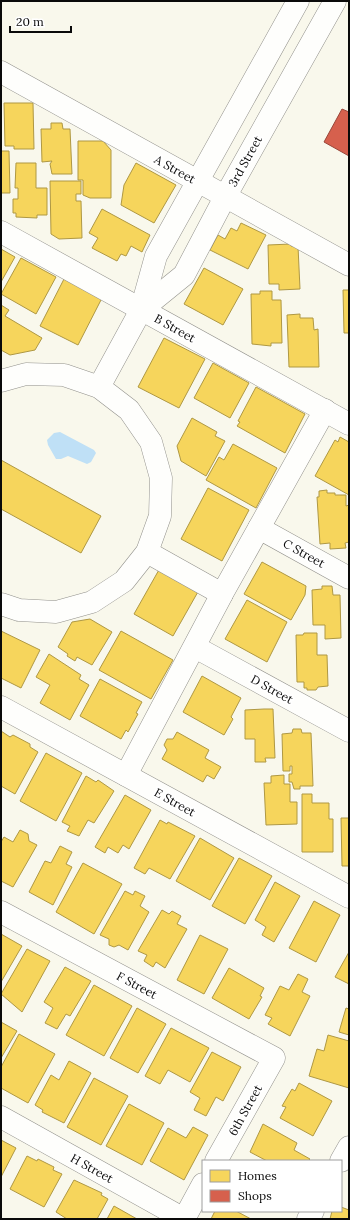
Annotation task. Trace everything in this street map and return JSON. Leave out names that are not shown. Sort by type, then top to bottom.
[{"type":"lane","name":"3rd Street","points":[[99,387],[141,310],[156,256],[298,1]]},
{"type":"lane","name":"3rd Street","points":[[141,310],[184,275],[225,197],[335,1]]},
{"type":"lane","name":"A Street","points":[[1,72],[198,183],[349,265]]},
{"type":"lane","name":"B Street","points":[[1,232],[349,424]]},
{"type":"lane","points":[[1,381],[26,374],[64,375],[99,387],[129,410],[151,442],[161,478],[160,516],[147,552],[124,581],[92,602],[56,612],[19,610],[1,604]]},
{"type":"lane","points":[[126,776],[222,594],[325,410]]},
{"type":"lane","name":"C Street","points":[[259,528],[349,578]]},
{"type":"lane","points":[[147,552],[222,594]]},
{"type":"lane","name":"D Street","points":[[194,647],[349,731]]},
{"type":"lane","name":"E Street","points":[[1,707],[349,897]]},
{"type":"lane","name":"F Street","points":[[1,912],[274,1058]]},
{"type":"lane","name":"6th Street","points":[[217,1160],[274,1058]]},
{"type":"lane","name":"H Street","points":[[1,1116],[184,1219]]},
{"type":"lane","points":[[342,1160],[349,1147]]},
{"type":"lane","points":[[184,1219],[202,1186]]},
{"type":"water","points":[[60,432],[94,450],[96,453],[91,462],[87,464],[68,456],[61,459],[56,459],[48,445],[47,440],[54,433]]},
{"type":"building: Homes","points":[[4,103],[33,103],[34,149],[14,149],[14,146],[5,146]]},
{"type":"building: Homes","points":[[51,123],[62,123],[63,129],[70,129],[72,174],[52,174],[50,164],[52,161],[42,162],[41,129],[51,129]]},
{"type":"building: Homes","points":[[78,141],[103,141],[111,150],[111,198],[90,198],[83,195],[83,180],[78,180]]},
{"type":"building: Homes","points":[[1,151],[9,151],[10,193],[1,193]]},
{"type":"building: Homes","points":[[16,163],[36,163],[36,188],[47,188],[47,215],[37,215],[37,218],[16,217],[16,213],[13,213],[13,199],[18,199],[18,188],[15,188]]},
{"type":"building: Homes","points":[[136,163],[176,185],[154,223],[121,205],[124,185]]},
{"type":"building: Homes","points":[[50,181],[81,181],[81,194],[76,194],[76,201],[81,201],[82,238],[59,239],[51,234]]},
{"type":"building: Homes","points":[[102,209],[150,235],[142,252],[131,246],[126,256],[121,254],[117,261],[92,248],[98,238],[89,233]]},
{"type":"building: Homes","points":[[241,223],[266,235],[248,269],[210,250],[218,235],[225,239],[231,228],[237,231]]},
{"type":"building: Homes","points":[[291,244],[291,246],[298,246],[300,289],[279,290],[279,284],[269,284],[268,245]]},
{"type":"building: Homes","points":[[1,249],[15,257],[1,282]]},
{"type":"building: Homes","points":[[21,258],[56,277],[36,314],[1,294]]},
{"type":"building: Homes","points":[[204,268],[243,289],[223,325],[184,304]]},
{"type":"building: Homes","points":[[64,279],[102,298],[78,345],[40,326]]},
{"type":"building: Homes","points":[[343,290],[349,290],[349,333],[344,333]]},
{"type":"building: Homes","points":[[260,291],[272,291],[272,300],[281,300],[282,343],[271,343],[271,346],[252,344],[251,294],[260,294]]},
{"type":"building: Homes","points":[[1,305],[9,310],[5,316],[42,338],[35,350],[10,355],[1,350]]},
{"type":"building: Homes","points":[[300,314],[300,318],[313,318],[314,330],[318,329],[319,367],[289,367],[287,315]]},
{"type":"building: Homes","points":[[164,338],[205,359],[179,408],[138,387]]},
{"type":"building: Homes","points":[[213,363],[249,383],[230,418],[194,398]]},
{"type":"building: Homes","points":[[256,387],[305,414],[285,453],[237,426],[240,422],[238,421]]},
{"type":"building: Homes","points":[[192,418],[217,432],[215,436],[225,441],[206,476],[181,461],[177,446]]},
{"type":"building: Homes","points":[[340,437],[349,442],[349,495],[315,476],[335,440],[338,442]]},
{"type":"building: Homes","points":[[233,444],[277,468],[256,508],[206,480],[219,457],[224,460]]},
{"type":"building: Homes","points":[[1,460],[101,516],[81,553],[1,509]]},
{"type":"building: Homes","points":[[208,488],[249,510],[222,561],[181,539]]},
{"type":"building: Homes","points":[[327,490],[327,493],[346,495],[346,506],[349,505],[349,542],[345,543],[346,548],[330,549],[330,543],[320,544],[317,497],[319,497],[319,491]]},
{"type":"building: Homes","points":[[262,562],[306,586],[305,595],[291,620],[244,594]]},
{"type":"building: Homes","points":[[160,568],[199,590],[173,636],[134,614]]},
{"type":"building: Homes","points":[[322,586],[332,586],[333,595],[340,595],[341,638],[325,639],[325,625],[313,625],[312,590],[322,589]]},
{"type":"building: Homes","points":[[247,600],[287,622],[267,662],[225,639]]},
{"type":"building: Homes","points":[[90,619],[112,632],[92,665],[77,657],[75,661],[67,656],[68,654],[58,647],[72,622]]},
{"type":"building: Homes","points":[[1,631],[40,650],[21,688],[1,678]]},
{"type":"building: Homes","points":[[121,631],[173,660],[151,699],[99,670]]},
{"type":"building: Homes","points":[[304,633],[317,633],[317,655],[327,655],[328,686],[318,687],[316,690],[307,690],[307,688],[304,688],[304,682],[297,682],[296,635],[303,635]]},
{"type":"building: Homes","points":[[49,654],[81,675],[79,679],[89,685],[70,720],[40,703],[50,685],[36,677]]},
{"type":"building: Homes","points":[[202,676],[241,698],[231,717],[233,719],[224,735],[183,712]]},
{"type":"building: Homes","points":[[100,679],[142,702],[136,713],[138,714],[128,732],[126,730],[121,739],[80,716]]},
{"type":"building: Homes","points":[[273,709],[275,758],[265,758],[266,762],[255,762],[255,739],[245,739],[245,710]]},
{"type":"building: Homes","points":[[293,729],[301,729],[302,733],[311,733],[313,786],[300,786],[300,789],[294,789],[292,782],[289,782],[289,774],[292,774],[292,766],[290,766],[290,771],[283,771],[282,734],[292,733]]},
{"type":"building: Homes","points":[[1,731],[10,737],[13,735],[30,744],[30,747],[38,752],[15,794],[1,786]]},
{"type":"building: Homes","points":[[177,732],[209,750],[205,758],[221,767],[214,779],[207,775],[203,782],[162,759],[167,750],[164,745],[167,739],[173,739]]},
{"type":"building: Homes","points":[[46,753],[82,773],[56,821],[20,801]]},
{"type":"building: Homes","points":[[284,775],[284,784],[290,784],[290,802],[297,802],[297,824],[266,825],[264,783],[271,783],[271,776]]},
{"type":"building: Homes","points":[[86,776],[96,782],[98,780],[114,791],[94,823],[88,820],[79,836],[67,831],[70,826],[62,822]]},
{"type":"building: Homes","points":[[302,794],[312,794],[312,803],[329,803],[329,819],[333,819],[333,852],[302,852]]},
{"type":"building: Homes","points":[[125,795],[151,810],[129,849],[123,845],[118,853],[108,847],[105,853],[95,847]]},
{"type":"building: Homes","points":[[341,818],[349,818],[349,866],[342,866]]},
{"type":"building: Homes","points":[[160,820],[167,824],[168,822],[195,836],[170,879],[149,868],[145,874],[134,868]]},
{"type":"building: Homes","points":[[20,830],[28,834],[29,841],[37,845],[13,887],[1,881],[1,842],[4,837],[13,842]]},
{"type":"building: Homes","points":[[200,838],[234,858],[210,900],[176,881]]},
{"type":"building: Homes","points":[[60,846],[72,852],[66,864],[72,867],[53,905],[29,892],[45,861],[51,863]]},
{"type":"building: Homes","points":[[239,858],[272,876],[245,924],[212,906]]},
{"type":"building: Homes","points":[[83,863],[122,884],[94,934],[56,912]]},
{"type":"building: Homes","points":[[275,882],[300,896],[274,942],[262,935],[266,927],[255,920]]},
{"type":"building: Homes","points":[[125,891],[133,895],[135,891],[145,896],[140,906],[149,912],[128,950],[119,945],[114,947],[109,945],[109,939],[100,935]]},
{"type":"building: Homes","points":[[314,901],[340,915],[316,962],[289,948]]},
{"type":"building: Homes","points":[[162,910],[169,914],[172,911],[181,916],[177,924],[187,929],[165,968],[156,962],[153,967],[144,961],[147,955],[138,951]]},
{"type":"building: Homes","points":[[1,934],[22,946],[1,982]]},
{"type":"building: Homes","points":[[200,935],[228,949],[204,994],[177,980]]},
{"type":"building: Homes","points":[[27,949],[50,961],[22,1012],[1,994]]},
{"type":"building: Homes","points":[[349,952],[349,984],[335,977]]},
{"type":"building: Homes","points":[[65,967],[91,981],[70,1016],[66,1014],[57,1029],[45,1023],[53,1008],[44,1002]]},
{"type":"building: Homes","points":[[229,968],[264,988],[260,996],[262,997],[249,1019],[212,998]]},
{"type":"building: Homes","points":[[298,974],[308,979],[302,992],[310,996],[290,1036],[268,1024],[272,1018],[265,1015],[280,986],[289,990]]},
{"type":"building: Homes","points":[[94,985],[132,1006],[104,1056],[66,1035]]},
{"type":"building: Homes","points":[[137,1008],[166,1024],[138,1073],[110,1058]]},
{"type":"building: Homes","points":[[346,1008],[349,1009],[349,1035],[339,1032]]},
{"type":"building: Homes","points":[[1,1022],[17,1031],[1,1058]]},
{"type":"building: Homes","points":[[171,1028],[209,1048],[190,1082],[168,1070],[160,1084],[145,1076]]},
{"type":"building: Homes","points":[[19,1034],[55,1054],[28,1103],[1,1088],[1,1067]]},
{"type":"building: Homes","points":[[328,1035],[349,1041],[349,1088],[309,1076],[317,1049],[324,1051]]},
{"type":"building: Homes","points":[[212,1052],[241,1067],[223,1101],[216,1097],[206,1116],[194,1110],[200,1098],[190,1092]]},
{"type":"building: Homes","points":[[69,1061],[91,1073],[64,1123],[42,1112],[43,1110],[35,1105],[51,1075],[59,1080]]},
{"type":"building: Homes","points":[[94,1078],[128,1096],[101,1145],[67,1127]]},
{"type":"building: Homes","points":[[299,1083],[332,1101],[313,1136],[280,1118],[286,1107],[282,1106],[292,1089],[295,1091]]},
{"type":"building: Homes","points":[[129,1104],[164,1123],[142,1165],[106,1146]]},
{"type":"building: Homes","points":[[263,1124],[297,1143],[294,1150],[310,1159],[265,1160],[250,1152]]},
{"type":"building: Homes","points":[[193,1127],[208,1135],[184,1180],[150,1161],[168,1128],[186,1138]]},
{"type":"building: Homes","points":[[1,1140],[16,1148],[1,1177]]},
{"type":"building: Homes","points":[[27,1156],[37,1161],[38,1159],[54,1167],[53,1170],[62,1174],[44,1207],[10,1189]]},
{"type":"building: Homes","points":[[74,1180],[102,1193],[101,1195],[108,1199],[97,1219],[67,1219],[56,1212]]},
{"type":"building: Homes","points":[[114,1206],[137,1219],[107,1219]]},
{"type":"building: Homes","points":[[342,1207],[349,1210],[349,1219],[330,1219],[332,1212],[342,1212]]},
{"type":"building: Homes","points":[[214,1212],[238,1212],[251,1219],[211,1219]]},
{"type":"building: Shops","points":[[342,109],[349,112],[349,156],[324,142]]}]
